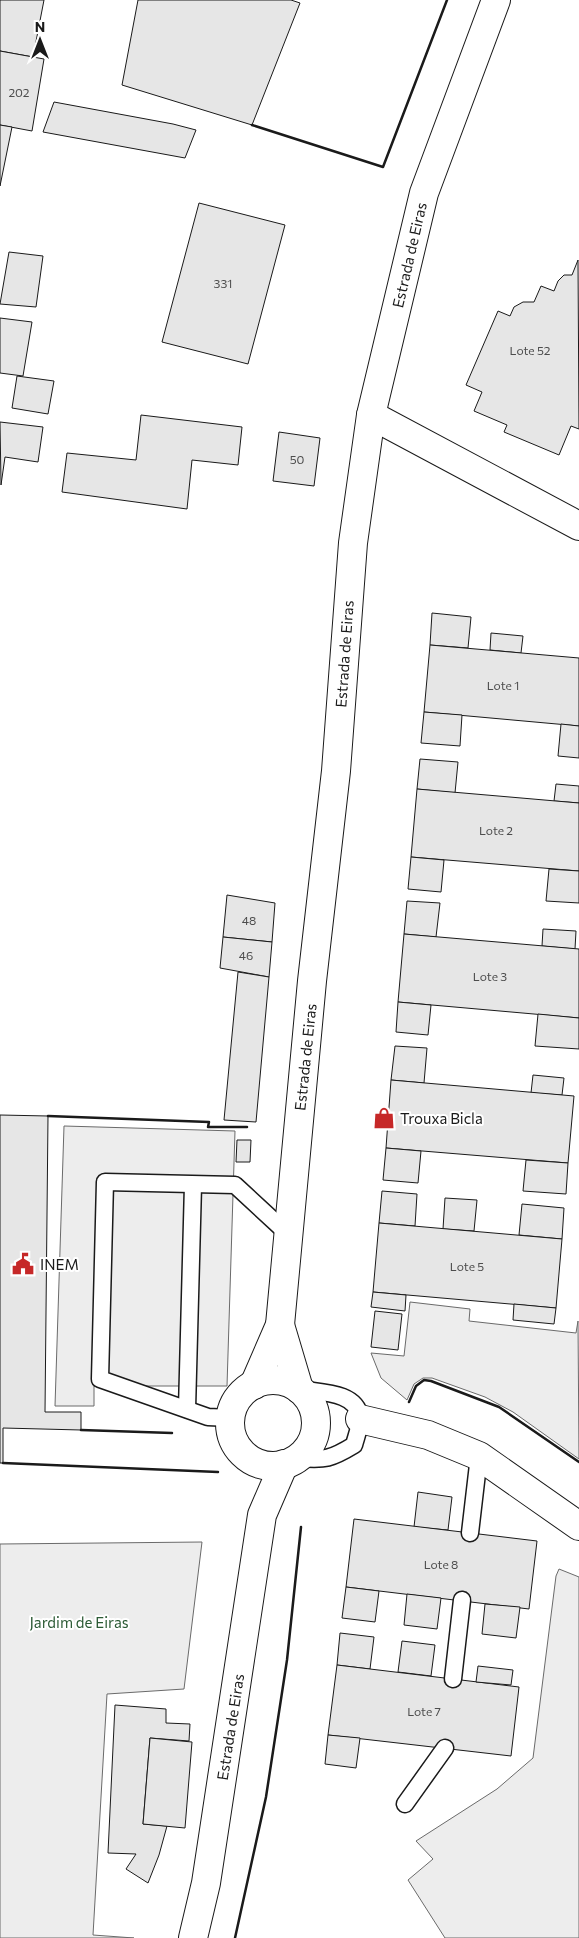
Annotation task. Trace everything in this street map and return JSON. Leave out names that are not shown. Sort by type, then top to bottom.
[{"type":"street","name":"Estrada de Eiras","points":[[262,1515],[246,1456],[237,1446],[231,1432],[230,1418],[235,1404],[243,1393],[254,1385],[280,1326],[312,981],[336,770],[353,543],[371,416],[424,193],[496,0]]},
{"type":"street","points":[[371,416],[579,526]]},
{"type":"street","name":"Estrada de Eiras","points":[[193,1938],[206,1884],[262,1515],[292,1461],[308,1448],[315,1435],[316,1421],[313,1407],[299,1389],[280,1326]]},
{"type":"street","points":[[254,1385],[265,1381],[277,1381],[289,1383],[299,1389]]},
{"type":"street","points":[[360,1418],[428,1435],[479,1456],[579,1526]]},
{"type":"street","points":[[246,1456],[264,1465],[274,1466],[292,1461]]},
{"type":"lane","points":[[230,1418],[208,1417],[100,1380],[105,1182],[235,1185],[288,1234]]},
{"type":"lane","points":[[187,1409],[193,1184]]},
{"type":"lane","points":[[292,1461],[334,1458],[354,1445],[360,1418],[355,1404],[343,1397],[299,1389]]},
{"type":"lane","points":[[470,1533],[479,1456]]},
{"type":"lane","points":[[453,1679],[462,1600]]},
{"type":"lane","points":[[405,1804],[444,1748]]},
{"type":"shaded area","points":[[64,1126],[235,1131],[227,1386],[94,1386],[94,1406],[55,1406]]},
{"type":"shaded area","points":[[410,1302],[470,1309],[469,1321],[576,1333],[578,1321],[579,1459],[513,1412],[485,1397],[432,1378],[423,1378],[414,1384],[407,1400],[381,1378],[371,1353],[404,1356]]},
{"type":"shaded area","name":"Jardim de Eiras","points":[[202,1542],[184,1689],[107,1694],[93,1935],[134,1938],[0,1938],[0,1544]]},
{"type":"shaded area","points":[[559,1569],[579,1577],[579,1938],[445,1938],[408,1880],[433,1859],[416,1841],[497,1789],[533,1758],[556,1576]]},
{"type":"building","points":[[0,0],[44,0],[33,57],[0,51]]},
{"type":"building","points":[[138,0],[291,0],[300,3],[252,125],[122,85]]},
{"type":"building","points":[[0,51],[44,59],[32,131],[0,125]]},
{"type":"building","points":[[54,102],[196,130],[185,158],[43,132]]},
{"type":"building","points":[[0,125],[12,127],[0,186]]},
{"type":"building","points":[[199,203],[285,225],[248,364],[162,342]]},
{"type":"building","points":[[9,252],[43,256],[36,307],[0,304]]},
{"type":"building","points":[[578,260],[579,429],[571,426],[559,455],[504,432],[507,425],[474,411],[482,392],[466,385],[498,311],[510,316],[514,307],[523,302],[534,302],[541,286],[554,291],[558,281],[564,275],[572,275]]},
{"type":"building","points":[[0,318],[32,322],[23,376],[0,373]]},
{"type":"building","points":[[17,376],[54,381],[48,414],[12,408]]},
{"type":"building","points":[[141,415],[242,427],[238,465],[192,460],[187,509],[62,492],[67,453],[136,460]]},
{"type":"building","points":[[0,422],[43,427],[38,462],[5,457],[1,485]]},
{"type":"building","points":[[279,432],[320,438],[314,486],[273,481]]},
{"type":"building","points":[[432,613],[471,617],[468,648],[430,645]]},
{"type":"building","points":[[491,633],[523,636],[521,653],[490,650]]},
{"type":"building","points":[[430,645],[579,658],[579,726],[424,712]]},
{"type":"building","points":[[424,712],[462,715],[460,746],[421,743]]},
{"type":"building","points":[[561,724],[579,726],[579,758],[558,756]]},
{"type":"building","points":[[420,759],[458,762],[455,793],[417,789]]},
{"type":"building","points":[[556,784],[579,786],[579,803],[554,801]]},
{"type":"building","points":[[417,789],[579,803],[579,871],[411,857]]},
{"type":"building","points":[[411,857],[444,860],[441,892],[408,889]]},
{"type":"building","points":[[549,869],[579,871],[579,903],[546,901]]},
{"type":"building","points":[[227,895],[275,903],[272,942],[223,937]]},
{"type":"building","points":[[407,901],[440,903],[436,937],[404,934]]},
{"type":"building","points":[[543,929],[576,931],[575,949],[542,946]]},
{"type":"building","points":[[404,934],[579,949],[579,1018],[398,1002]]},
{"type":"building","points":[[223,937],[272,942],[269,977],[220,968]]},
{"type":"building","points":[[238,972],[269,977],[256,1122],[224,1120]]},
{"type":"building","points":[[398,1002],[431,1005],[428,1035],[396,1032]]},
{"type":"building","points":[[538,1014],[579,1018],[579,1049],[535,1046]]},
{"type":"building","points":[[395,1046],[427,1048],[424,1083],[391,1080]]},
{"type":"building","points":[[533,1075],[564,1078],[562,1095],[531,1093]]},
{"type":"building","points":[[391,1080],[574,1096],[568,1163],[386,1148]]},
{"type":"building","name":"INEM","points":[[0,1115],[48,1116],[45,1412],[81,1412],[81,1430],[3,1428],[3,1463],[0,1463]]},
{"type":"building","points":[[237,1140],[251,1140],[250,1162],[236,1162]]},
{"type":"building","points":[[386,1148],[421,1151],[418,1183],[383,1180]]},
{"type":"building","points":[[526,1160],[568,1163],[566,1194],[523,1191]]},
{"type":"building","points":[[382,1191],[417,1194],[415,1226],[379,1223]]},
{"type":"building","points":[[445,1198],[477,1200],[474,1231],[443,1229]]},
{"type":"building","points":[[522,1204],[564,1208],[562,1239],[519,1235]]},
{"type":"building","points":[[379,1223],[562,1239],[556,1308],[373,1292]]},
{"type":"building","points":[[373,1292],[406,1295],[405,1311],[371,1307]]},
{"type":"building","points":[[514,1304],[556,1308],[554,1324],[513,1320]]},
{"type":"building","points":[[375,1311],[402,1314],[398,1350],[371,1347]]},
{"type":"building","points":[[418,1492],[452,1497],[448,1530],[414,1527]]},
{"type":"building","points":[[354,1519],[537,1541],[529,1609],[346,1587]]},
{"type":"building","points":[[346,1587],[379,1591],[375,1622],[342,1618]]},
{"type":"building","points":[[407,1594],[441,1598],[437,1629],[404,1625]]},
{"type":"building","points":[[485,1604],[520,1607],[516,1638],[482,1634]]},
{"type":"building","points":[[340,1633],[374,1637],[370,1669],[337,1665]]},
{"type":"building","points":[[402,1641],[435,1645],[431,1676],[398,1672]]},
{"type":"building","points":[[337,1665],[519,1687],[511,1756],[328,1735]]},
{"type":"building","points":[[478,1666],[513,1670],[511,1685],[476,1682]]},
{"type":"building","points":[[115,1705],[166,1709],[166,1723],[190,1724],[189,1741],[150,1738],[143,1824],[167,1826],[159,1855],[148,1883],[126,1869],[136,1854],[108,1853]]},
{"type":"building","points":[[328,1735],[360,1738],[356,1768],[325,1764]]},
{"type":"building","points":[[150,1738],[192,1742],[185,1828],[143,1824]]},
{"type":"wall","points":[[252,125],[383,167],[447,0]]},
{"type":"wall","points":[[48,1116],[209,1122],[208,1127],[247,1127]]},
{"type":"wall","points":[[409,1402],[416,1386],[424,1380],[431,1381],[499,1407],[579,1462]]},
{"type":"wall","points":[[81,1430],[172,1433]]},
{"type":"wall","points":[[3,1463],[218,1472]]},
{"type":"wall","points":[[235,1938],[266,1797],[287,1660],[301,1527]]},
{"type":"place","name":"Trouxa Bicla","points":[[384,1118]]},
{"type":"place","name":"INEM","points":[[23,1264]]}]
